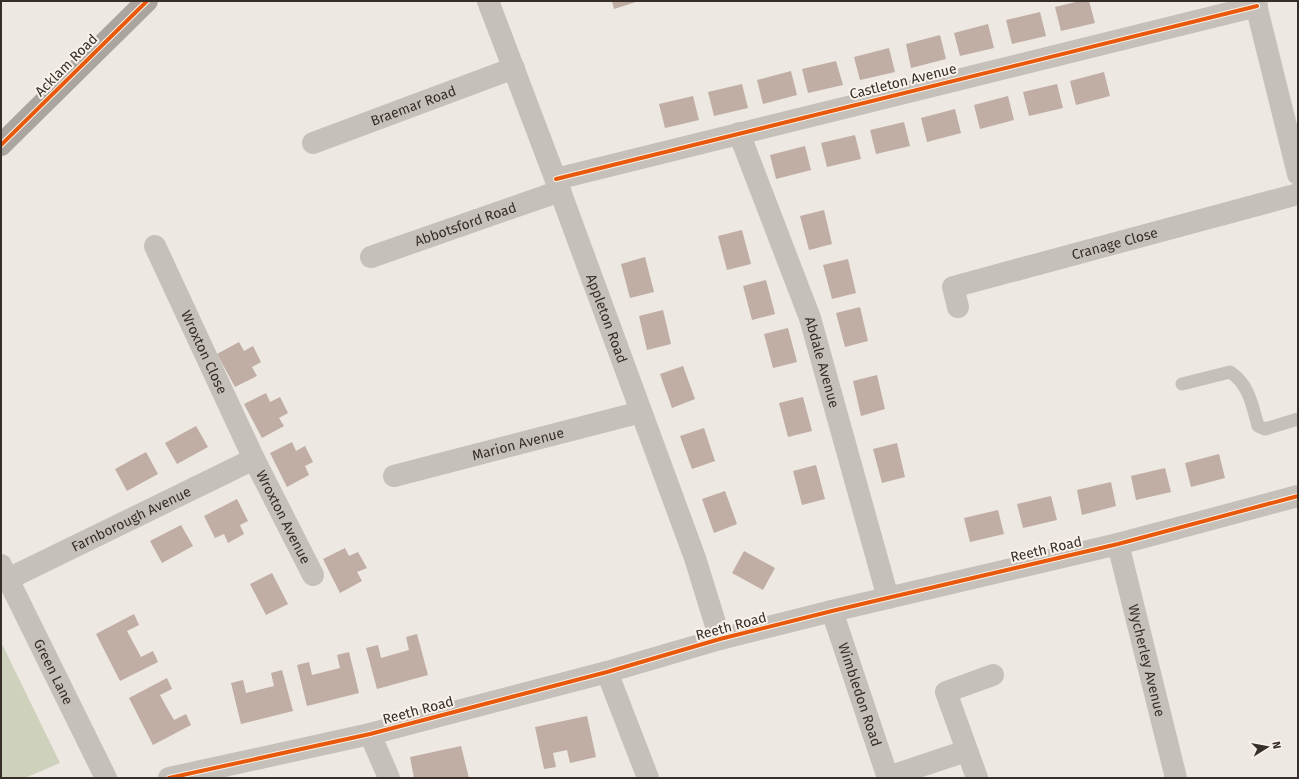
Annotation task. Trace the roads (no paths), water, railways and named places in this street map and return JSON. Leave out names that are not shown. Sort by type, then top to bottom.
[{"type":"main road","name":"Acklam Road","points":[[1,145],[147,1]]},
{"type":"street","name":"Appleton Road","points":[[488,1],[558,185],[695,558],[720,639]]},
{"type":"street","name":"Castleton Avenue","points":[[558,185],[739,133],[1256,4]]},
{"type":"street","points":[[1256,4],[1298,174]]},
{"type":"street","name":"Braemar Road","points":[[314,142],[514,68]]},
{"type":"street","name":"Abdale Avenue","points":[[739,133],[810,318],[888,598]]},
{"type":"street","name":"Abbotsford Road","points":[[371,257],[558,185]]},
{"type":"street","name":"Cranage Close","points":[[958,307],[952,287],[1298,194]]},
{"type":"street","name":"Wroxton Close","points":[[155,246],[254,459]]},
{"type":"street","name":"Marion Avenue","points":[[394,476],[641,412]]},
{"type":"street","name":"Farnborough Avenue","points":[[5,572],[254,459]]},
{"type":"street","name":"Wroxton Avenue","points":[[254,459],[313,575]]},
{"type":"street","name":"Reeth Road","points":[[170,778],[370,734],[607,672],[720,639],[832,610],[1118,544],[1298,496]]},
{"type":"street","name":"Wycherley Avenue","points":[[1118,544],[1176,778]]},
{"type":"street","name":"Green Lane","points":[[5,572],[106,778]]},
{"type":"street","name":"Wimbledon Road","points":[[832,610],[888,778]]},
{"type":"street","points":[[607,672],[648,778]]},
{"type":"street","points":[[977,778],[946,692],[993,675]]},
{"type":"street","points":[[370,734],[389,778]]},
{"type":"street","points":[[888,778],[966,751]]},
{"type":"lane","points":[[1182,384],[1230,372],[1246,387],[1258,426],[1265,429],[1298,419]]}]
